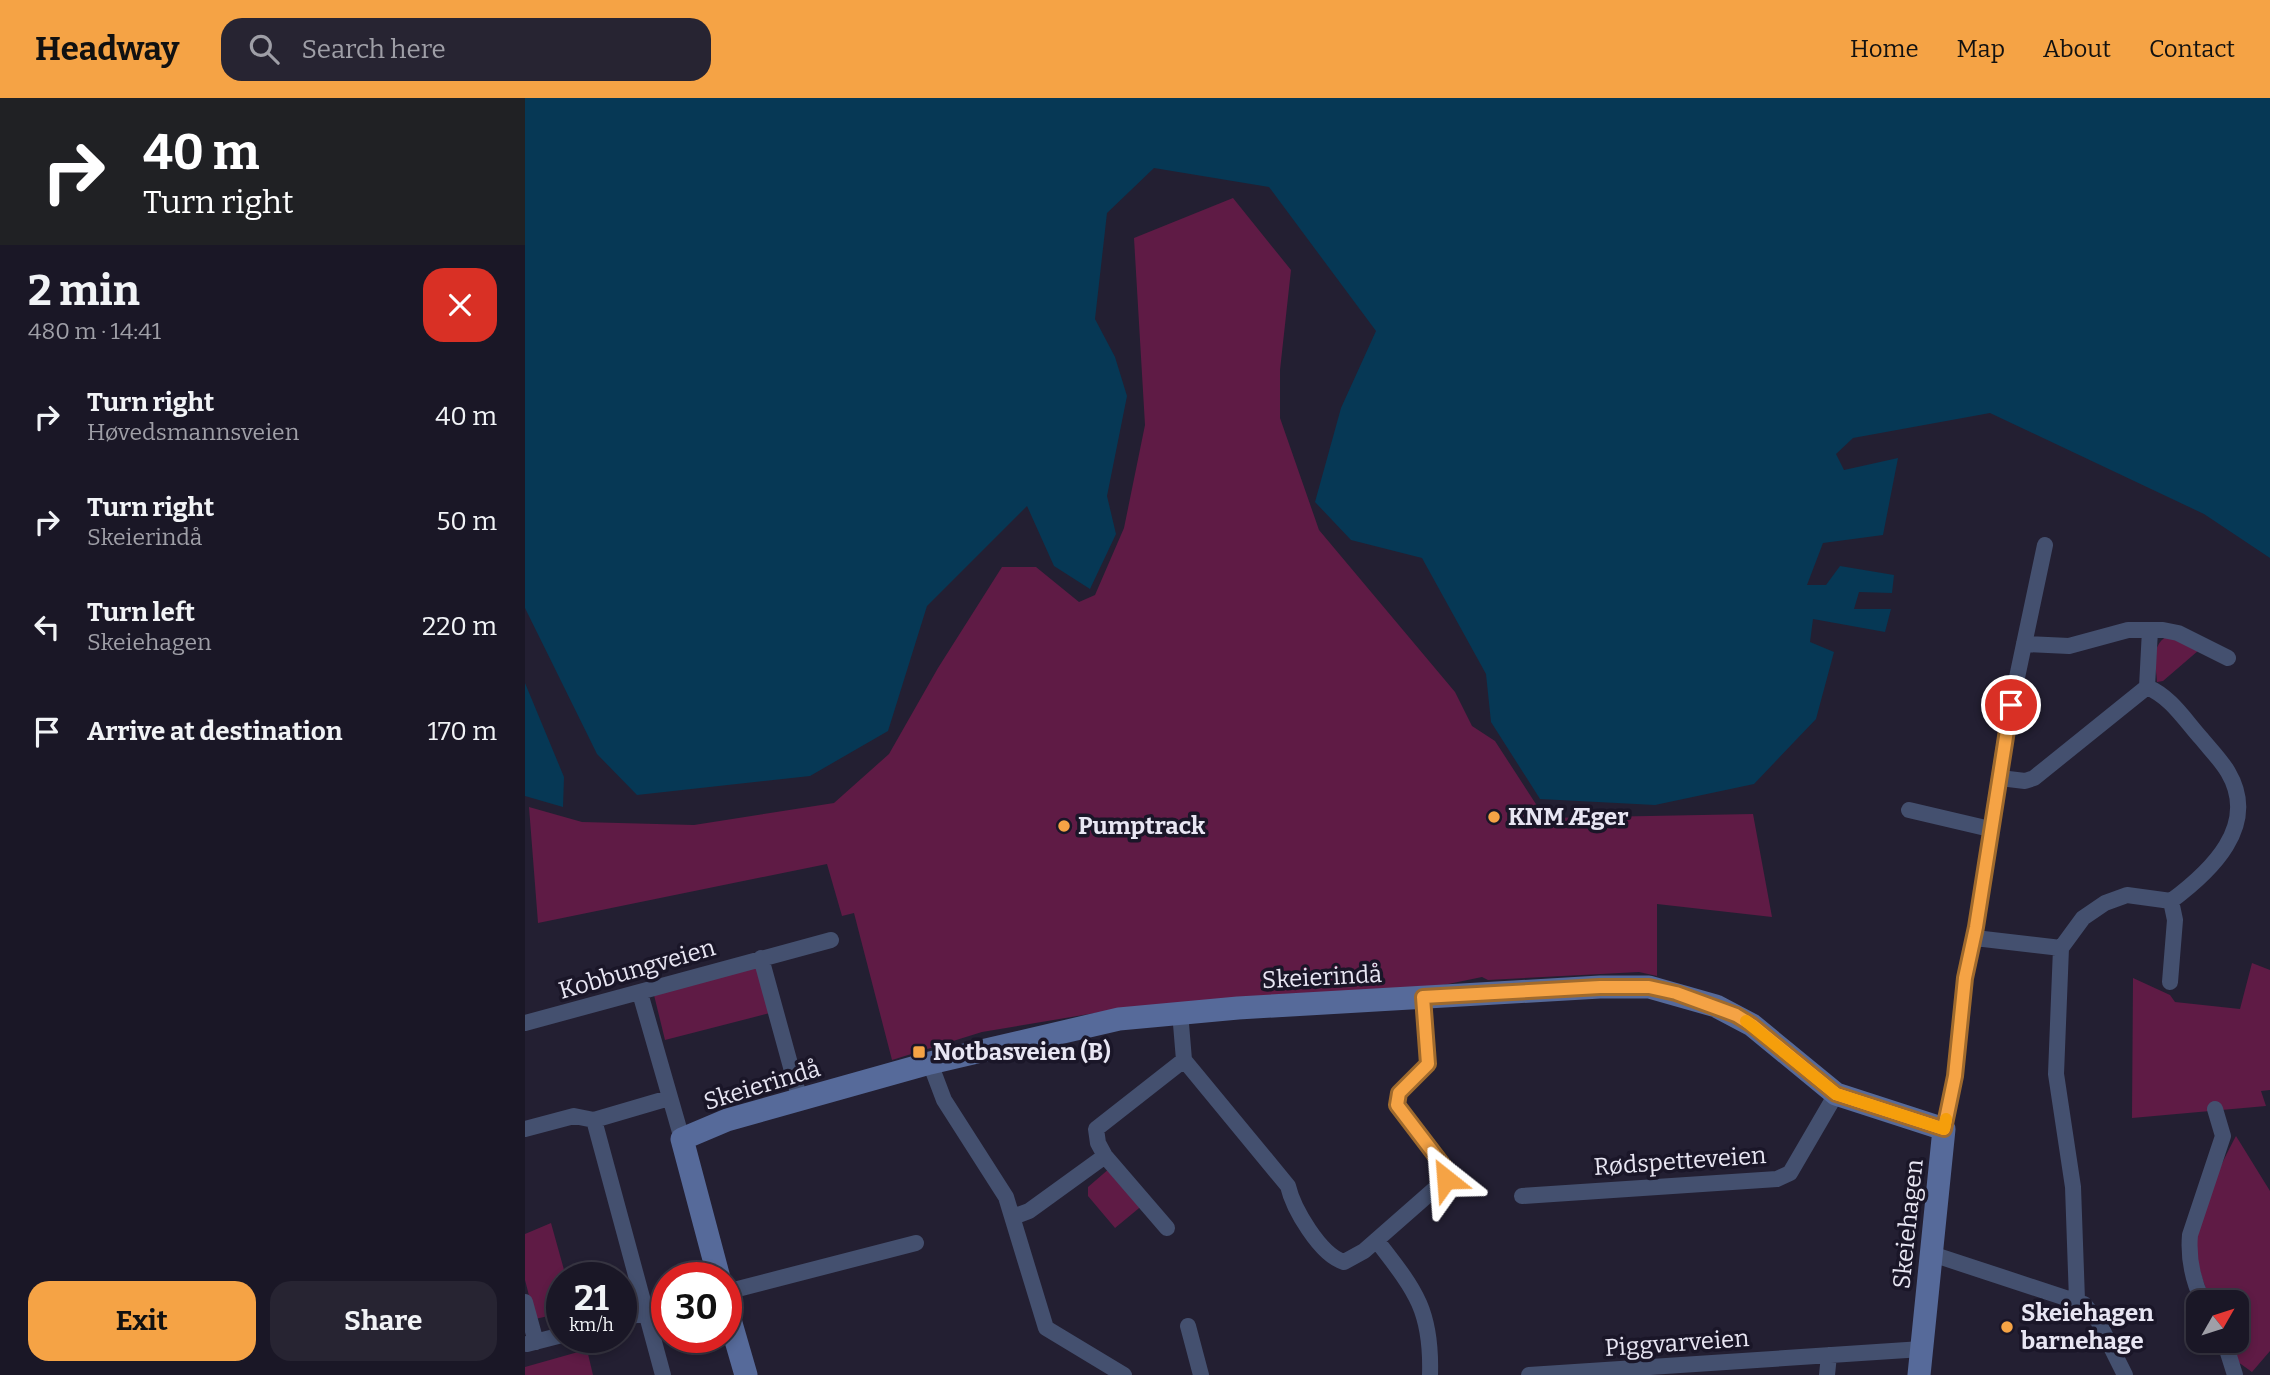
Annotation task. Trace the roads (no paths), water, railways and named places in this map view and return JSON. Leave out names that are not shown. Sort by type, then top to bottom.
[{"type":"street","name":"Skeiehagen","points":[[1919,1375],[1944,1129],[1955,1076],[1965,978],[1975,938],[2011,701],[2045,545]]},
{"type":"street","points":[[2024,644],[2069,646],[2112,634],[2150,630],[2178,633],[2228,658]]},
{"type":"street","points":[[2000,778],[2025,781],[2034,778],[2147,687],[2150,630]]},
{"type":"street","points":[[2077,1300],[2073,1188],[2055,1048],[2061,948],[2083,918],[2105,903],[2127,895],[2171,901],[2198,880],[2220,858],[2233,835],[2238,803],[2228,772],[2169,700],[2147,687]]},
{"type":"street","points":[[1909,810],[1990,829]]},
{"type":"street","points":[[2170,982],[2175,920],[2171,901]]},
{"type":"street","points":[[1975,938],[2061,948]]},
{"type":"street","name":"Kobbungveien","points":[[525,1023],[831,940]]},
{"type":"street","points":[[761,958],[800,1100]]},
{"type":"street","name":"Skeierindå","points":[[683,1139],[727,1120],[930,1063],[1119,1019],[1180,1012],[1600,987],[1649,987],[1676,993],[1744,1020],[1836,1094],[1944,1129]]},
{"type":"street","points":[[640,993],[683,1139],[715,1262]]},
{"type":"street","points":[[1180,1012],[1184,1060],[1287,1186],[1292,1204],[1332,1255],[1338,1260],[1350,1261],[1377,1241],[1446,1179],[1445,1168],[1397,1105],[1399,1093],[1428,1064],[1423,997]]},
{"type":"street","points":[[1167,1228],[1105,1156],[1098,1143],[1096,1129],[1184,1060]]},
{"type":"street","points":[[930,1063],[944,1100],[1006,1197],[1046,1328],[1124,1375]]},
{"type":"street","name":"Rødspetteveien","points":[[1522,1196],[1777,1179],[1790,1173],[1836,1094]]},
{"type":"street","points":[[525,1129],[574,1116],[594,1120],[670,1098]]},
{"type":"street","points":[[2198,1290],[2193,1276],[2190,1235],[2223,1136],[2215,1109]]},
{"type":"street","points":[[594,1120],[663,1375]]},
{"type":"street","points":[[1013,1217],[1029,1212],[1105,1156]]},
{"type":"street","points":[[1377,1241],[1423,1306],[1430,1375]]},
{"type":"street","points":[[742,1288],[916,1243]]},
{"type":"street","points":[[1932,1254],[2077,1300],[2090,1308],[2125,1375]]},
{"type":"street","points":[[525,1302],[530,1343]]},
{"type":"street","points":[[637,1315],[651,1312]]},
{"type":"street","points":[[1188,1326],[1201,1375]]},
{"type":"street","name":"Piggvarveien","points":[[1529,1375],[1922,1349]]},
{"type":"street","points":[[740,1353],[746,1375]]},
{"type":"street","points":[[2228,1353],[2235,1375]]},
{"type":"street","points":[[1827,1375],[1829,1355]]},
{"type":"water","points":[[525,98],[2270,98],[2270,558],[2204,514],[1990,413],[1853,438],[1836,454],[1844,470],[1898,458],[1883,535],[1823,543],[1807,585],[1826,585],[1840,566],[1894,575],[1892,593],[1859,592],[1854,609],[1891,609],[1885,632],[1813,619],[1810,642],[1834,652],[1816,719],[1754,784],[1655,805],[1540,799],[1491,722],[1486,674],[1422,558],[1351,540],[1315,502],[1341,408],[1376,331],[1269,187],[1154,168],[1107,213],[1095,319],[1115,357],[1127,396],[1107,496],[1116,534],[1090,589],[1054,566],[1027,506],[927,606],[888,731],[810,776],[637,795],[597,754],[525,608]]},
{"type":"water","points":[[525,683],[564,777],[563,807],[525,796]]},
{"type":"place","name":"KNM Æger","points":[[1494,817]]},
{"type":"place","name":"Pumptrack","points":[[1064,826]]},
{"type":"place","name":"Notbasveien (B)","points":[[919,1052]]},
{"type":"place","name":"Skeiehagen barnehage","points":[[2007,1327]]}]
